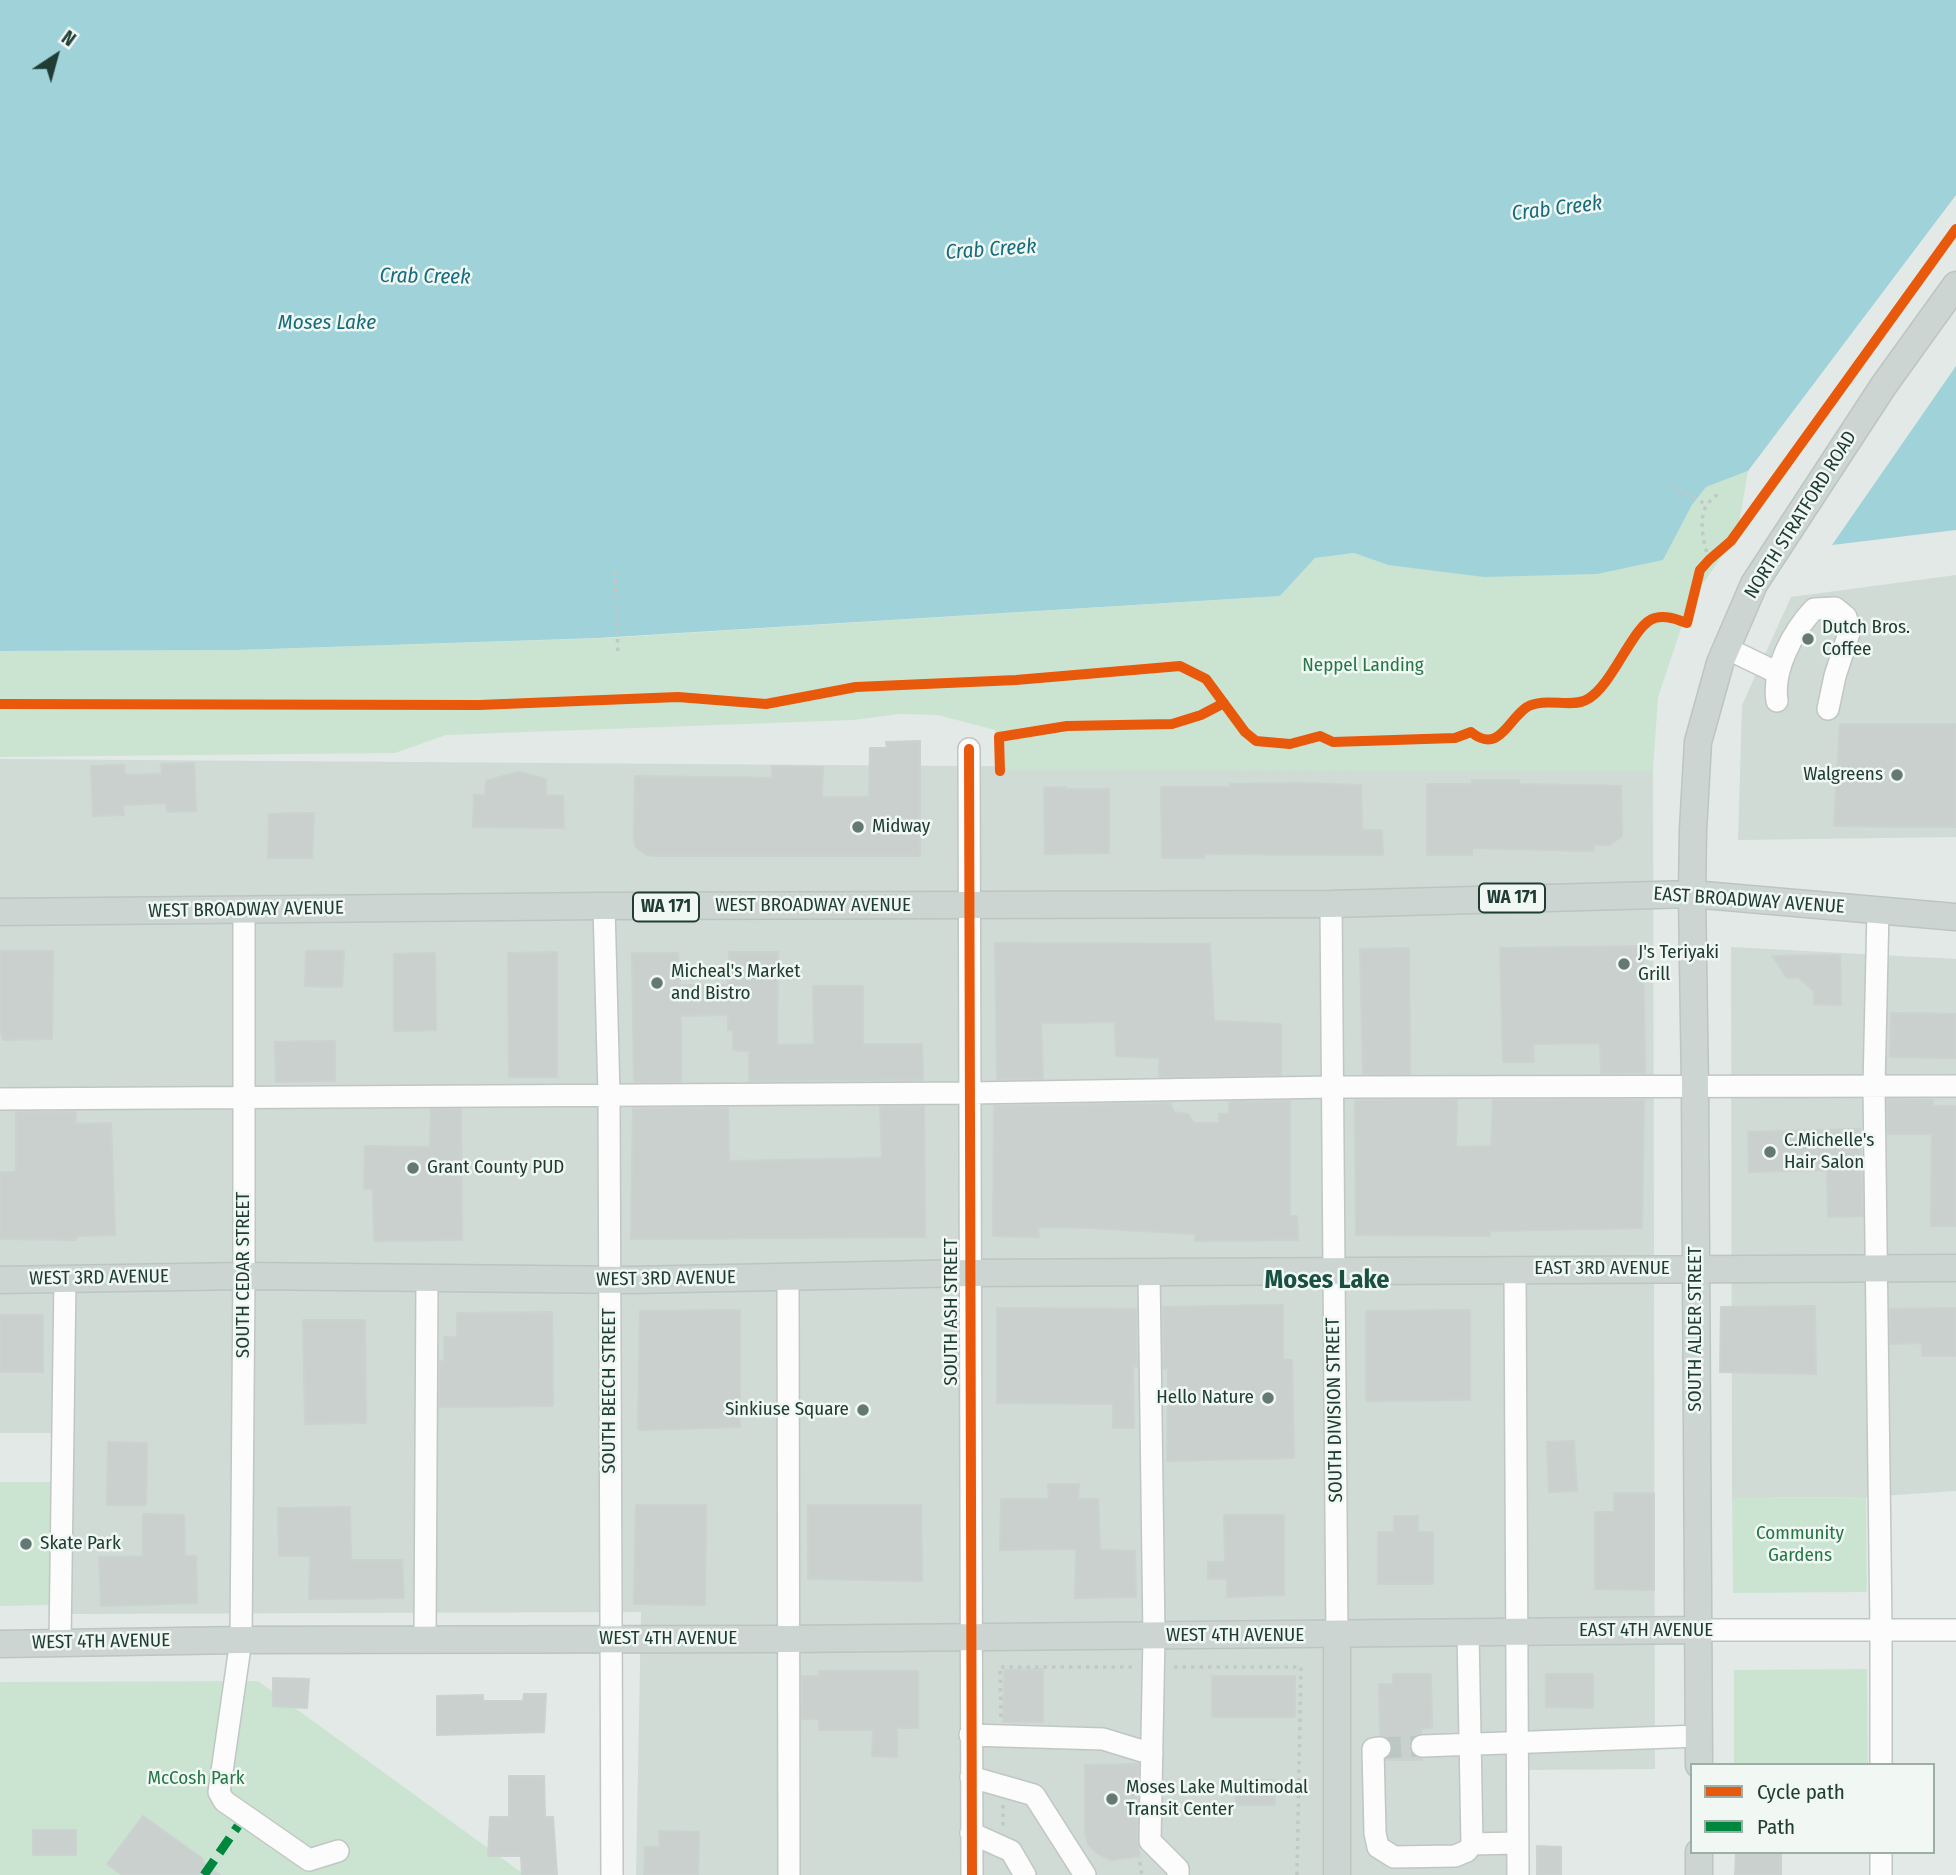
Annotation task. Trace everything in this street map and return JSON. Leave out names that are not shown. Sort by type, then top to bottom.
[{"type":"main road","name":"NORTH STRATFORD ROAD","points":[[1692,894],[1698,742],[1726,648],[1754,584],[1884,385],[1956,285]]},
{"type":"main road","name":"EAST BROADWAY AVENUE","points":[[1331,904],[1692,894],[1956,917]]},
{"type":"main road","name":"SOUTH ALDER STREET","points":[[1692,894],[1699,1763]]},
{"type":"main road","name":"WEST BROADWAY AVENUE","points":[[0,912],[604,906],[1331,904]]},
{"type":"main road","name":"EAST 3RD AVENUE","points":[[1333,1271],[1956,1268]]},
{"type":"main road","name":"WEST 3RD AVENUE","points":[[0,1280],[244,1276],[610,1280],[970,1273],[1333,1271]]},
{"type":"main road","name":"EAST 4TH AVENUE","points":[[1337,1635],[1698,1630]]},
{"type":"main road","name":"WEST 4TH AVENUE","points":[[0,1644],[241,1640],[1337,1635]]},
{"type":"main road","name":"SOUTH DIVISION STREET","points":[[1336,1875],[1337,1635]]},
{"type":"main road","points":[[1699,1854],[1699,1875]]},
{"type":"street","points":[[1777,701],[1774,687],[1782,663],[1804,620],[1814,609],[1835,608],[1846,617],[1850,631],[1835,676],[1828,709]]},
{"type":"street","points":[[1726,648],[1779,673]]},
{"type":"street","name":"SOUTH ASH STREET","points":[[969,749],[972,1875]]},
{"type":"street","name":"SOUTH DIVISION STREET","points":[[1331,904],[1337,1635]]},
{"type":"street","name":"SOUTH BEECH STREET","points":[[604,906],[609,1095],[612,1875]]},
{"type":"street","points":[[1878,910],[1874,1087],[1881,1763]]},
{"type":"street","name":"SOUTH CEDAR STREET","points":[[244,911],[241,1640],[219,1792],[224,1801],[309,1860],[338,1852]]},
{"type":"street","points":[[0,1098],[970,1093],[1332,1087],[1956,1086]]},
{"type":"street","points":[[1515,1270],[1518,1875]]},
{"type":"street","points":[[1149,1272],[1154,1636],[1150,1841],[1178,1869],[1178,1875]]},
{"type":"street","points":[[788,1277],[789,1875]]},
{"type":"street","points":[[60,1643],[65,1279]]},
{"type":"street","points":[[425,1639],[427,1279]]},
{"type":"street","name":"EAST 4TH AVENUE","points":[[1698,1630],[1956,1630]]},
{"type":"street","points":[[1380,1748],[1373,1749],[1374,1833],[1378,1847],[1394,1857],[1455,1856],[1467,1851],[1472,1844],[1468,1632]]},
{"type":"street","points":[[971,1735],[1103,1739],[1152,1754]]},
{"type":"street","points":[[1422,1746],[1699,1736]]},
{"type":"street","points":[[971,1777],[1034,1795],[1085,1875]]},
{"type":"street","points":[[971,1833],[1011,1851],[1025,1875]]},
{"type":"street","points":[[1472,1844],[1518,1843]]},
{"type":"street","points":[[1881,1854],[1881,1875]]},
{"type":"path","points":[[1670,486],[1706,505]]},
{"type":"path","points":[[1700,570],[1712,557],[1703,532],[1706,505],[1719,493]]},
{"type":"path","points":[[615,571],[618,656]]},
{"type":"path","points":[[1140,1856],[1143,1874]]},
{"type":"shaded area","points":[[1956,575],[1956,837],[1738,840],[1742,705],[1791,597]]},
{"type":"shaded area","points":[[0,759],[1653,771],[1655,1769],[1522,1770],[1520,1875],[636,1875],[641,1612],[68,1614],[71,1433],[0,1433]]},
{"type":"shaded area","points":[[1731,947],[1956,959],[1956,1491],[1866,1497],[1732,1498]]},
{"type":"green space","name":"Neppel Landing","points":[[1748,471],[1737,535],[1690,602],[1658,697],[1653,771],[997,770],[995,730],[938,715],[899,714],[853,720],[446,735],[395,753],[0,757],[0,651],[238,650],[607,638],[1280,596],[1315,558],[1354,553],[1388,565],[1663,560],[1692,505],[1706,487]]},
{"type":"green space","name":"Skate Park","points":[[0,1482],[52,1482],[53,1605],[0,1606]]},
{"type":"green space","name":"Community Gardens","points":[[1866,1497],[1867,1592],[1733,1593],[1732,1498]]},
{"type":"green space","points":[[1867,1669],[1868,1763],[1734,1763],[1734,1670]]},
{"type":"green space","name":"McCosh Park","points":[[258,1681],[525,1875],[0,1875],[0,1682]]},
{"type":"water","name":"Moses Lake","points":[[0,0],[1956,0],[1956,195],[1748,471],[1706,487],[1692,505],[1663,560],[1597,574],[1484,577],[1388,565],[1354,553],[1315,558],[1280,596],[598,638],[238,650],[0,651]]},
{"type":"water","points":[[1956,366],[1956,530],[1832,545]]},
{"type":"building","name":"Walgreens","points":[[1840,724],[1956,724],[1956,827],[1834,826]]},
{"type":"building","points":[[920,741],[920,856],[655,856],[647,855],[636,847],[635,776],[772,778],[772,766],[823,767],[822,797],[869,797],[870,748],[887,748],[886,742]]},
{"type":"building","points":[[194,763],[196,811],[167,812],[166,803],[123,805],[124,815],[93,816],[91,766],[124,765],[125,775],[162,774],[161,764]]},
{"type":"building","points":[[518,772],[546,779],[546,795],[563,796],[564,828],[473,827],[474,795],[485,795],[486,781]]},
{"type":"building","points":[[1472,780],[1519,780],[1519,784],[1621,786],[1622,836],[1610,845],[1594,845],[1594,851],[1472,848],[1472,855],[1427,855],[1427,784],[1472,784]]},
{"type":"building","points":[[1297,783],[1361,785],[1362,830],[1382,830],[1383,855],[1204,854],[1204,858],[1162,858],[1161,787]]},
{"type":"building","points":[[1044,788],[1109,789],[1109,853],[1045,854]]},
{"type":"building","points":[[314,813],[312,858],[268,858],[269,814]]},
{"type":"building","points":[[995,943],[1210,944],[1214,1021],[1281,1024],[1281,1075],[1159,1077],[1159,1058],[1116,1056],[1115,1022],[1041,1023],[1043,1079],[997,1079]]},
{"type":"building","points":[[1643,946],[1645,1073],[1601,1073],[1600,1043],[1533,1044],[1534,1062],[1503,1062],[1500,948]]},
{"type":"building","points":[[1409,948],[1410,1074],[1363,1074],[1360,949]]},
{"type":"building","points":[[0,951],[53,951],[52,1039],[3,1040],[0,1029]]},
{"type":"building","points":[[306,951],[344,951],[342,987],[305,986]]},
{"type":"building","points":[[557,952],[557,1077],[509,1077],[508,953]]},
{"type":"building","points":[[729,952],[778,952],[777,1045],[814,1044],[813,986],[863,986],[863,1044],[922,1044],[923,1080],[749,1081],[749,1051],[733,1050],[733,1030],[728,1030],[728,1015],[681,1016],[681,1082],[634,1082],[632,953],[678,953],[680,985],[728,985]]},
{"type":"building","points":[[435,953],[436,1030],[394,1031],[394,954]]},
{"type":"building","points":[[1840,955],[1841,1005],[1814,1004],[1814,991],[1798,977],[1787,978],[1772,956]]},
{"type":"building","points":[[1891,1013],[1956,1014],[1956,1058],[1890,1057]]},
{"type":"building","points":[[335,1041],[335,1081],[276,1082],[275,1042]]},
{"type":"building","points":[[1887,1099],[1933,1100],[1933,1106],[1956,1106],[1956,1226],[1931,1226],[1932,1134],[1888,1134]]},
{"type":"building","points":[[1355,1100],[1457,1100],[1456,1147],[1491,1146],[1493,1100],[1644,1100],[1642,1228],[1490,1231],[1490,1236],[1356,1235]]},
{"type":"building","points":[[1290,1101],[1290,1216],[1297,1216],[1298,1240],[1195,1241],[1195,1234],[1038,1227],[1039,1237],[993,1236],[994,1106],[1170,1103],[1174,1112],[1188,1114],[1194,1123],[1219,1123],[1219,1114],[1229,1114],[1229,1102]]},
{"type":"building","points":[[924,1106],[925,1237],[631,1239],[633,1108],[728,1108],[729,1161],[882,1158],[880,1107]]},
{"type":"building","name":"Grant County PUD","points":[[431,1109],[461,1109],[462,1240],[374,1241],[373,1189],[364,1189],[365,1146],[430,1147]]},
{"type":"building","points":[[16,1112],[76,1112],[76,1124],[111,1123],[115,1235],[76,1236],[76,1240],[0,1239],[0,1172],[16,1172]]},
{"type":"building","points":[[1860,1129],[1863,1216],[1828,1217],[1827,1170],[1749,1172],[1748,1132]]},
{"type":"building","points":[[1283,1305],[1283,1360],[1292,1360],[1294,1458],[1167,1461],[1168,1369],[1163,1369],[1163,1307]]},
{"type":"building","points":[[1815,1306],[1816,1374],[1720,1372],[1721,1307]]},
{"type":"building","points":[[997,1308],[1136,1309],[1134,1428],[1113,1428],[1113,1404],[997,1403]]},
{"type":"building","points":[[1956,1308],[1956,1356],[1922,1356],[1922,1343],[1890,1344],[1890,1309]]},
{"type":"building","points":[[740,1310],[740,1427],[638,1430],[640,1311]]},
{"type":"building","points":[[1470,1310],[1470,1400],[1366,1401],[1366,1311]]},
{"type":"building","points":[[552,1312],[553,1406],[439,1407],[440,1361],[444,1361],[444,1337],[457,1337],[457,1313]]},
{"type":"building","points":[[0,1315],[43,1315],[43,1372],[0,1372]]},
{"type":"building","points":[[303,1320],[365,1320],[366,1423],[305,1424]]},
{"type":"building","points":[[1574,1441],[1577,1491],[1549,1492],[1547,1442]]},
{"type":"building","points":[[108,1442],[147,1443],[146,1505],[107,1505]]},
{"type":"building","points":[[1048,1484],[1079,1484],[1078,1499],[1098,1499],[1100,1550],[1135,1551],[1136,1597],[1075,1598],[1076,1549],[1000,1550],[1001,1499],[1049,1499]]},
{"type":"building","points":[[1614,1493],[1654,1493],[1654,1590],[1595,1589],[1595,1512],[1614,1512]]},
{"type":"building","points":[[636,1505],[706,1505],[705,1605],[634,1604]]},
{"type":"building","points":[[808,1505],[921,1505],[922,1581],[808,1579]]},
{"type":"building","points":[[350,1507],[351,1560],[402,1560],[404,1598],[309,1599],[310,1556],[279,1556],[278,1508]]},
{"type":"building","points":[[143,1514],[184,1515],[185,1556],[196,1556],[197,1603],[101,1606],[99,1557],[143,1556]]},
{"type":"building","points":[[1224,1515],[1284,1515],[1284,1595],[1227,1597],[1227,1579],[1208,1579],[1208,1562],[1225,1562]]},
{"type":"building","points":[[1394,1516],[1418,1516],[1418,1532],[1433,1532],[1433,1584],[1378,1584],[1378,1532],[1394,1532]]},
{"type":"building","points":[[1043,1669],[1043,1722],[1003,1722],[1004,1670]]},
{"type":"building","points":[[819,1671],[918,1671],[918,1728],[897,1728],[897,1757],[872,1756],[873,1730],[819,1730],[819,1719],[802,1719],[802,1676],[819,1676]]},
{"type":"building","points":[[1393,1674],[1431,1674],[1432,1728],[1421,1729],[1421,1733],[1415,1735],[1409,1746],[1411,1754],[1422,1760],[1386,1760],[1393,1747],[1390,1739],[1380,1735],[1379,1684],[1393,1684]]},
{"type":"building","points":[[1546,1674],[1593,1674],[1593,1708],[1546,1707]]},
{"type":"building","points":[[1212,1676],[1295,1676],[1295,1717],[1212,1717]]},
{"type":"building","points":[[273,1678],[309,1679],[307,1708],[273,1706]]},
{"type":"building","points":[[524,1694],[546,1694],[544,1732],[437,1735],[437,1696],[483,1695],[483,1701],[523,1701]]},
{"type":"building","name":"Moses Lake Multimodal Transit Center","points":[[1138,1764],[1137,1841],[1140,1856],[1111,1860],[1097,1853],[1088,1844],[1085,1833],[1085,1765]]},
{"type":"building","points":[[509,1776],[544,1776],[545,1817],[553,1817],[557,1875],[522,1875],[521,1856],[488,1856],[490,1817],[509,1817]]},
{"type":"building","points":[[1235,1780],[1274,1780],[1275,1805],[1236,1805]]},
{"type":"building","points":[[143,1816],[203,1859],[202,1862],[220,1875],[122,1875],[107,1864]]},
{"type":"building","points":[[33,1830],[76,1830],[76,1855],[33,1855]]},
{"type":"building","points":[[659,1831],[699,1832],[698,1875],[644,1875],[645,1847],[660,1847]]},
{"type":"building","points":[[1537,1846],[1561,1847],[1561,1875],[1537,1875]]},
{"type":"building","points":[[1736,1854],[1781,1854],[1781,1875],[1735,1875]]},
{"type":"tunnel","points":[[1380,1748],[1422,1746]]},
{"type":"marked path","points":[[204,1875],[238,1826]]},
{"type":"cycle path","points":[[0,704],[479,705],[678,697],[766,704],[856,687],[1016,680],[1180,666],[1206,679],[1245,732],[1256,741],[1290,744],[1320,736],[1333,742],[1455,738],[1471,732],[1489,739],[1502,733],[1527,707],[1541,703],[1580,702],[1596,693],[1647,622],[1663,617],[1687,623],[1700,570],[1731,541],[1956,229]]},
{"type":"cycle path","points":[[1000,771],[999,737],[1067,726],[1172,724],[1201,715],[1224,703]]},
{"type":"cycle path","points":[[969,749],[972,1875]]},
{"type":"place","name":"Dutch Bros. Coffee","points":[[1808,639]]},
{"type":"place","name":"Walgreens","points":[[1897,775]]},
{"type":"place","name":"Midway","points":[[858,827]]},
{"type":"place","name":"J's Teriyaki Grill","points":[[1624,964]]},
{"type":"place","name":"Micheal's Market and Bistro","points":[[657,983]]},
{"type":"place","name":"C.Michelle's Hair Salon","points":[[1770,1152]]},
{"type":"place","name":"Grant County PUD","points":[[413,1168]]},
{"type":"place","name":"Hello Nature","points":[[1268,1398]]},
{"type":"place","name":"Sinkiuse Square","points":[[863,1410]]},
{"type":"place","name":"Skate Park","points":[[26,1544]]},
{"type":"place","name":"Moses Lake Multimodal Transit Center","points":[[1112,1799]]},
{"type":"district","name":"Moses Lake","points":[[1327,1281]]},
{"type":"water label","name":"Crab Creek","points":[[1557,209]]},
{"type":"water label","name":"Crab Creek","points":[[991,250]]},
{"type":"water label","name":"Crab Creek","points":[[425,277]]}]
